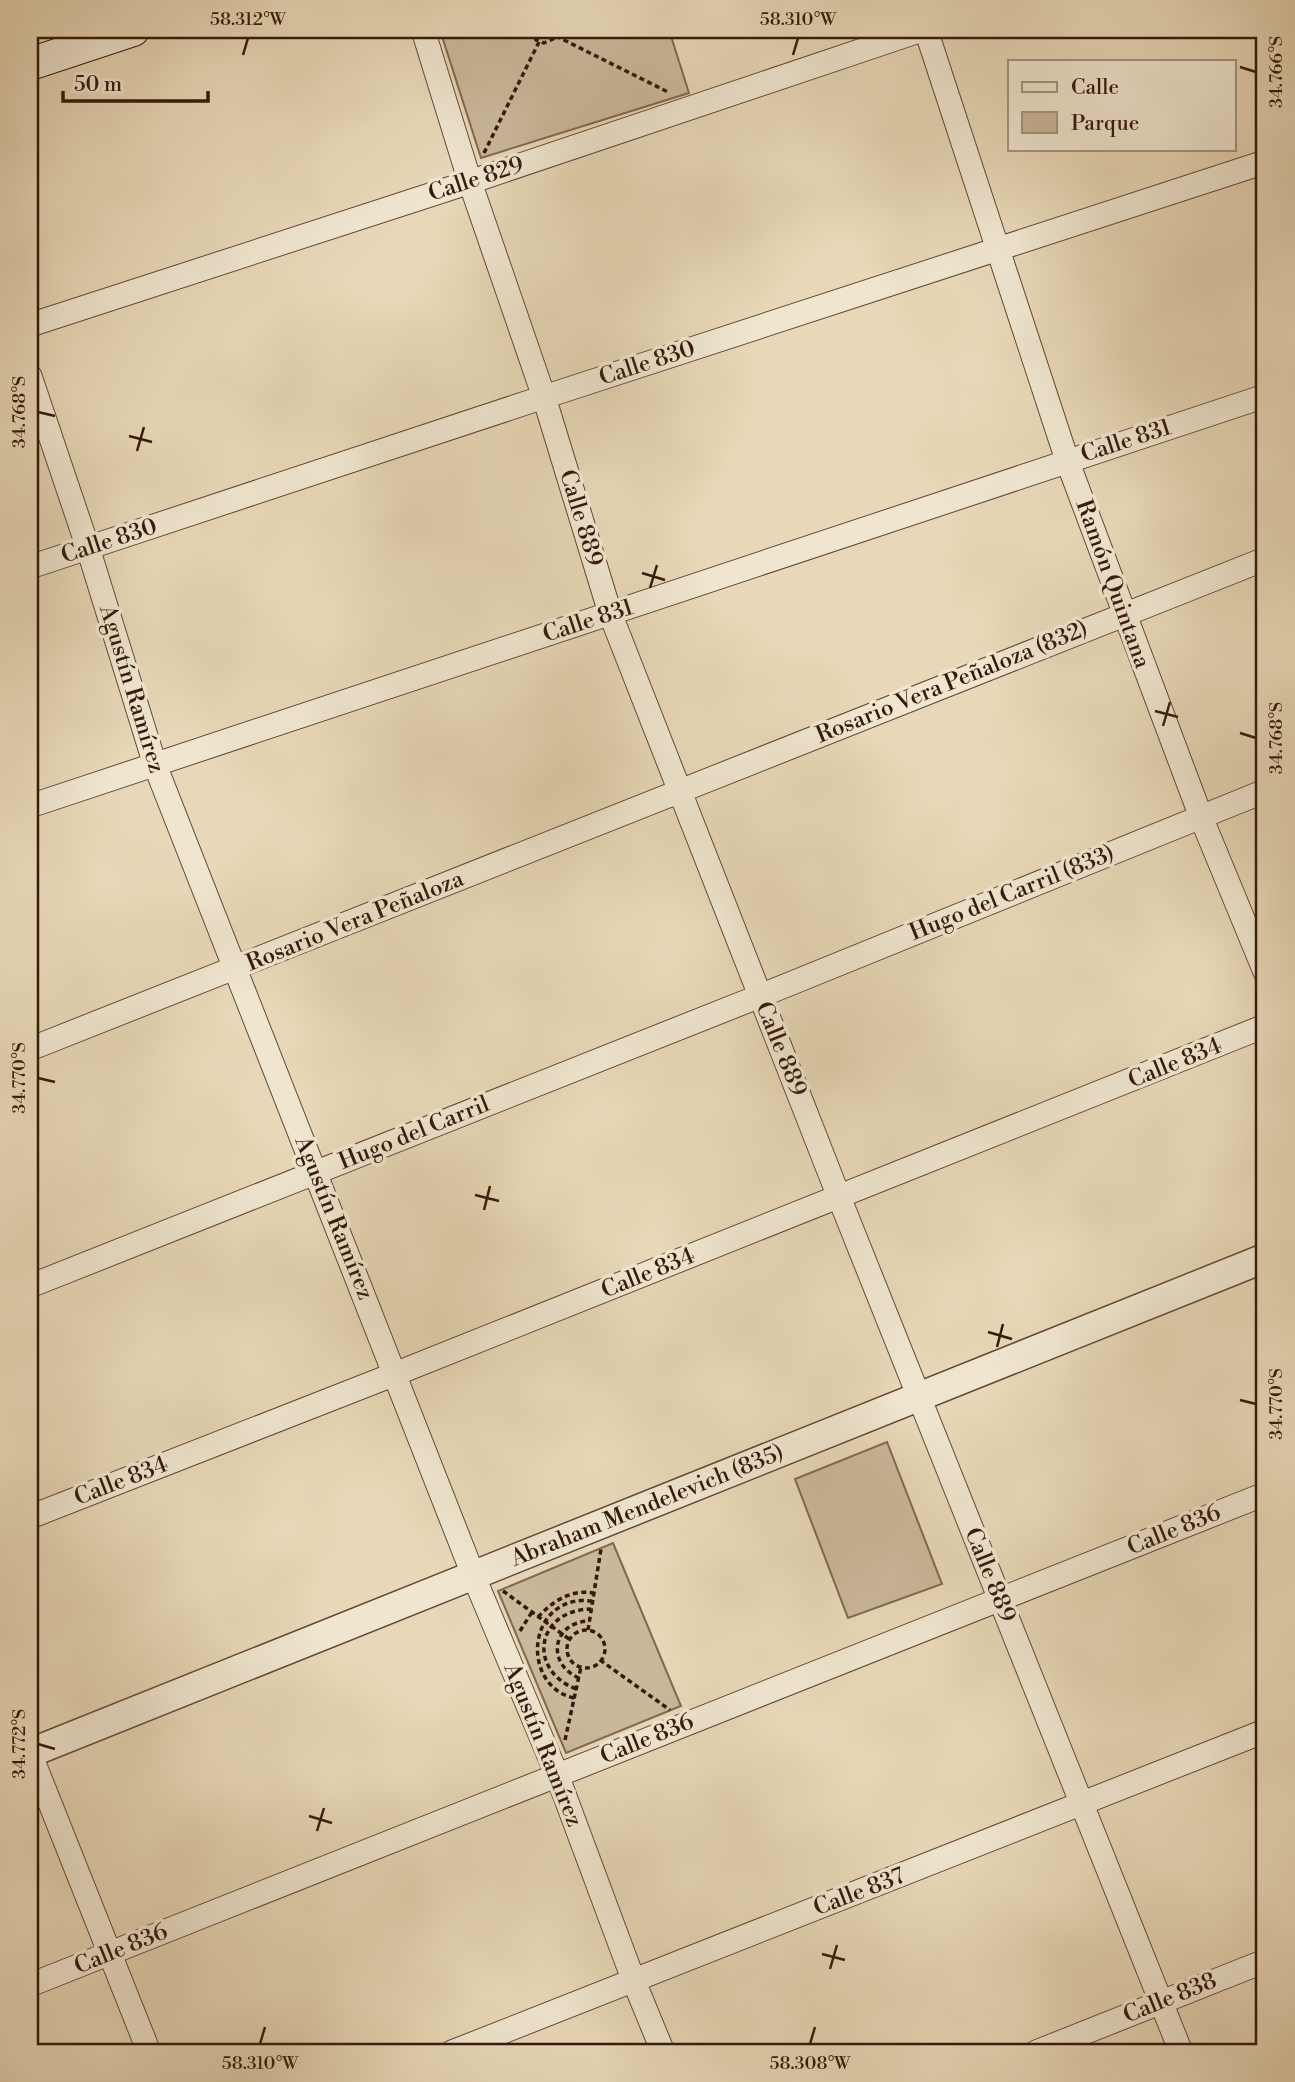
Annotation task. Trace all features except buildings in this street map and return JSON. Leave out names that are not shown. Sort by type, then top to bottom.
[{"type":"main road","points":[[30,64],[133,30]]},
{"type":"street","name":"Calle 889","points":[[423,30],[470,182],[544,397],[610,613],[839,1197],[1181,2052]]},
{"type":"street","name":"Calle 829","points":[[30,326],[924,30]]},
{"type":"street","name":"Ramón Quintana","points":[[924,30],[1067,460],[1201,817],[1265,972]]},
{"type":"street","name":"Calle 830","points":[[30,567],[1265,162]]},
{"type":"street","name":"Agustín Ramírez","points":[[30,376],[88,548],[155,765],[557,1775],[663,2052]]},
{"type":"street","name":"Calle 831","points":[[30,806],[1265,396]]},
{"type":"street","name":"Rosario Vera Peñaloza (832)","points":[[679,791],[1265,559]]},
{"type":"street","name":"Rosario Vera Peñaloza","points":[[30,1049],[679,791]]},
{"type":"street","name":"Hugo del Carril (833)","points":[[760,996],[1265,791]]},
{"type":"street","name":"Hugo del Carril","points":[[30,1286],[760,996]]},
{"type":"street","name":"Calle 834","points":[[30,1517],[396,1374],[1265,1026]]},
{"type":"street","name":"Abraham Mendelevich (835)","points":[[30,1753],[1265,1258]]},
{"type":"street","name":"Calle 836","points":[[30,1985],[1265,1494]]},
{"type":"street","name":"Calle 837","points":[[452,2052],[1265,1731]]},
{"type":"street","points":[[30,1753],[149,2052]]},
{"type":"street","name":"Calle 838","points":[[1036,2052],[1265,1961]]},
{"type":"path","points":[[532,30],[539,43]]},
{"type":"path","points":[[539,43],[548,43],[556,36],[557,30]]},
{"type":"path","points":[[556,36],[695,106]]},
{"type":"path","points":[[470,182],[539,43]]},
{"type":"path","points":[[588,1630],[606,1524]]},
{"type":"path","points":[[476,1576],[569,1639]]},
{"type":"path","points":[[538,1617],[551,1603],[569,1595],[594,1593]]},
{"type":"path","points":[[574,1698],[555,1689],[544,1677],[537,1662],[536,1646],[545,1622],[561,1607],[576,1601],[593,1601]]},
{"type":"path","points":[[576,1689],[564,1685],[554,1675],[544,1650],[552,1626],[564,1614],[577,1609],[591,1609]]},
{"type":"path","points":[[579,1678],[569,1673],[558,1658],[557,1649],[562,1634],[570,1626],[589,1621]]},
{"type":"path","points":[[588,1630],[597,1633],[604,1643],[604,1649],[600,1660],[590,1667],[581,1667],[569,1657],[569,1639],[579,1631],[588,1630]]},
{"type":"path","points":[[600,1660],[688,1723]]},
{"type":"path","points":[[557,1775],[581,1667]]},
{"type":"green space","points":[[440,30],[669,30],[689,93],[481,158]]},
{"type":"green space","points":[[887,1442],[942,1584],[848,1618],[795,1479]]},
{"type":"green space","points":[[613,1543],[681,1706],[566,1753],[498,1591]]}]
